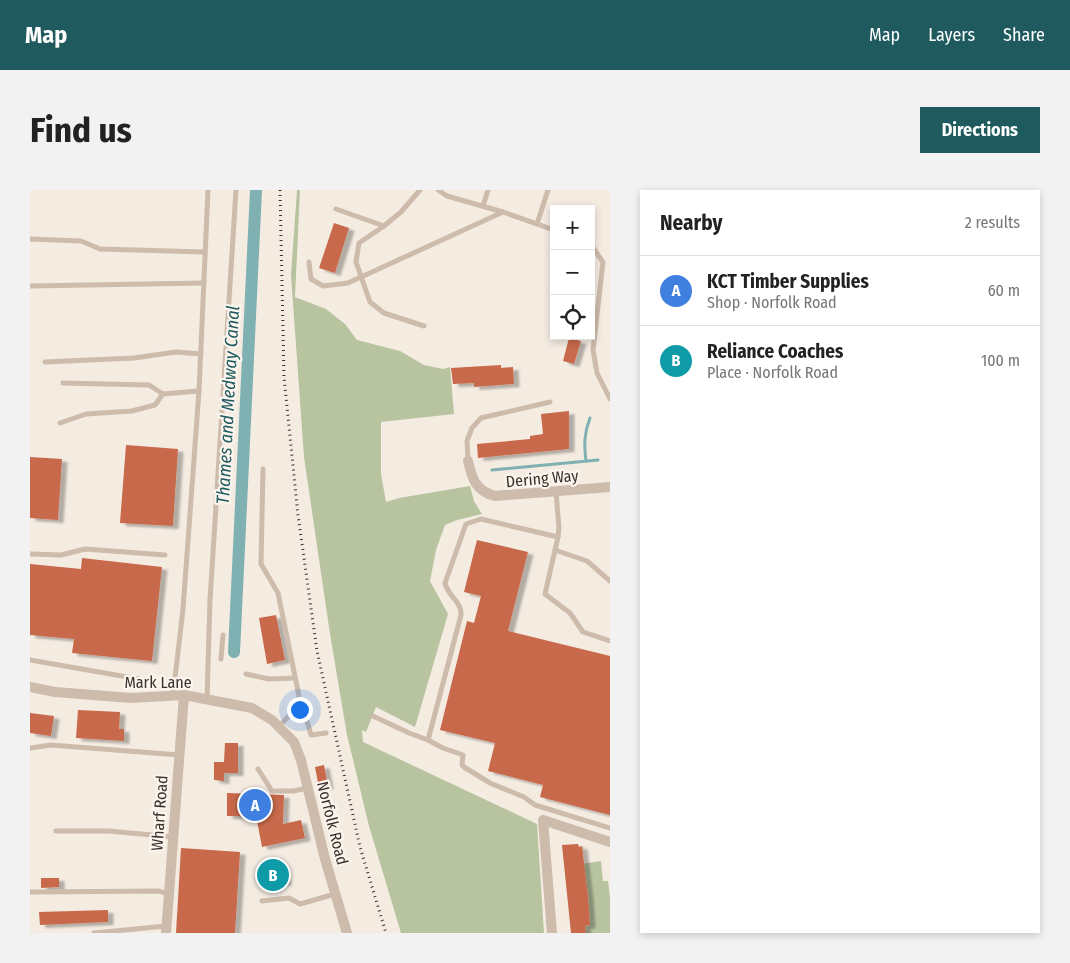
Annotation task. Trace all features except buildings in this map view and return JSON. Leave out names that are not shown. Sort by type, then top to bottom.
[{"type":"street","name":"Dering Way","points":[[468,461],[475,484],[490,495],[504,496],[610,487]]},
{"type":"street","name":"Mark Lane","points":[[30,687],[64,693],[131,698],[179,695],[207,699],[252,708],[279,726]]},
{"type":"street","name":"Wharf Road","points":[[166,929],[178,755],[179,695]]},
{"type":"street","name":"Norfolk Road","points":[[279,726],[294,742],[301,760],[335,894],[347,933]]},
{"type":"street","points":[[552,933],[543,820],[610,842]]},
{"type":"lane","points":[[179,695],[183,608],[199,391],[208,190]]},
{"type":"lane","points":[[207,699],[210,600],[236,190]]},
{"type":"lane","points":[[420,190],[401,212],[359,243],[356,262],[370,302],[384,314],[424,326]]},
{"type":"lane","points":[[438,190],[447,196],[503,212],[550,229]]},
{"type":"lane","points":[[483,206],[488,190]]},
{"type":"lane","points":[[537,224],[548,190]]},
{"type":"lane","points":[[336,209],[384,226]]},
{"type":"lane","points":[[309,262],[311,279],[324,286],[348,283],[503,212]]},
{"type":"lane","points":[[30,239],[81,241],[100,249],[205,252]]},
{"type":"lane","points":[[595,250],[603,262],[593,350],[597,373],[610,399]]},
{"type":"lane","points":[[30,286],[204,283]]},
{"type":"lane","points":[[46,362],[134,358],[176,352],[201,354]]},
{"type":"lane","points":[[63,384],[150,385],[164,394],[199,391]]},
{"type":"lane","points":[[60,423],[86,414],[132,411],[155,405],[164,394]]},
{"type":"lane","points":[[468,461],[467,441],[472,428],[481,418],[550,402]]},
{"type":"lane","points":[[263,469],[261,564],[278,592],[299,696],[294,711],[279,726]]},
{"type":"lane","points":[[556,492],[558,537],[546,594],[570,613],[584,632],[610,641]]},
{"type":"lane","points":[[428,740],[461,615],[460,608],[448,592],[446,583],[466,524],[481,519],[558,537]]},
{"type":"lane","points":[[30,554],[62,555],[85,549],[164,555]]},
{"type":"lane","points":[[556,550],[587,561],[610,581]]},
{"type":"lane","points":[[221,659],[223,635]]},
{"type":"lane","points":[[30,660],[139,679]]},
{"type":"lane","points":[[246,674],[269,679],[295,678]]},
{"type":"lane","points":[[294,711],[307,721],[312,735],[326,733]]},
{"type":"lane","points":[[373,716],[462,755],[462,765],[464,767],[488,782],[524,797],[532,804],[610,828]]},
{"type":"lane","points":[[30,748],[52,745],[178,755]]},
{"type":"lane","points":[[258,769],[272,791],[293,791],[308,788]]},
{"type":"lane","points":[[56,831],[109,831],[173,837]]},
{"type":"lane","points":[[30,892],[159,891],[168,894]]},
{"type":"lane","points":[[262,901],[289,898],[300,904],[335,894]]},
{"type":"lane","points":[[94,933],[166,929]]},
{"type":"green space","points":[[297,190],[300,190],[295,297],[326,309],[345,324],[357,340],[400,351],[424,365],[443,369],[450,367],[454,414],[381,422],[381,474],[386,502],[470,486],[474,501],[482,514],[445,525],[436,550],[430,581],[448,614],[415,727],[376,707],[366,732],[362,730],[363,742],[537,824],[544,933],[401,933],[369,826],[347,735],[304,457],[291,275]]},
{"type":"green space","points":[[601,861],[603,881],[608,881],[610,897],[610,933],[586,933],[585,926],[590,925],[587,887],[581,864]]},
{"type":"waterway","name":"Thames and Medway Canal","points":[[234,652],[256,190]]},
{"type":"waterway","points":[[586,461],[585,439],[590,418]]},
{"type":"waterway","points":[[492,470],[598,460]]},
{"type":"railway","points":[[280,190],[284,377],[298,515],[317,651],[360,847],[386,933]]},
{"type":"place","name":"KCT Timber Supplies","points":[[255,805]]},
{"type":"place","name":"Reliance Coaches","points":[[273,875]]}]
